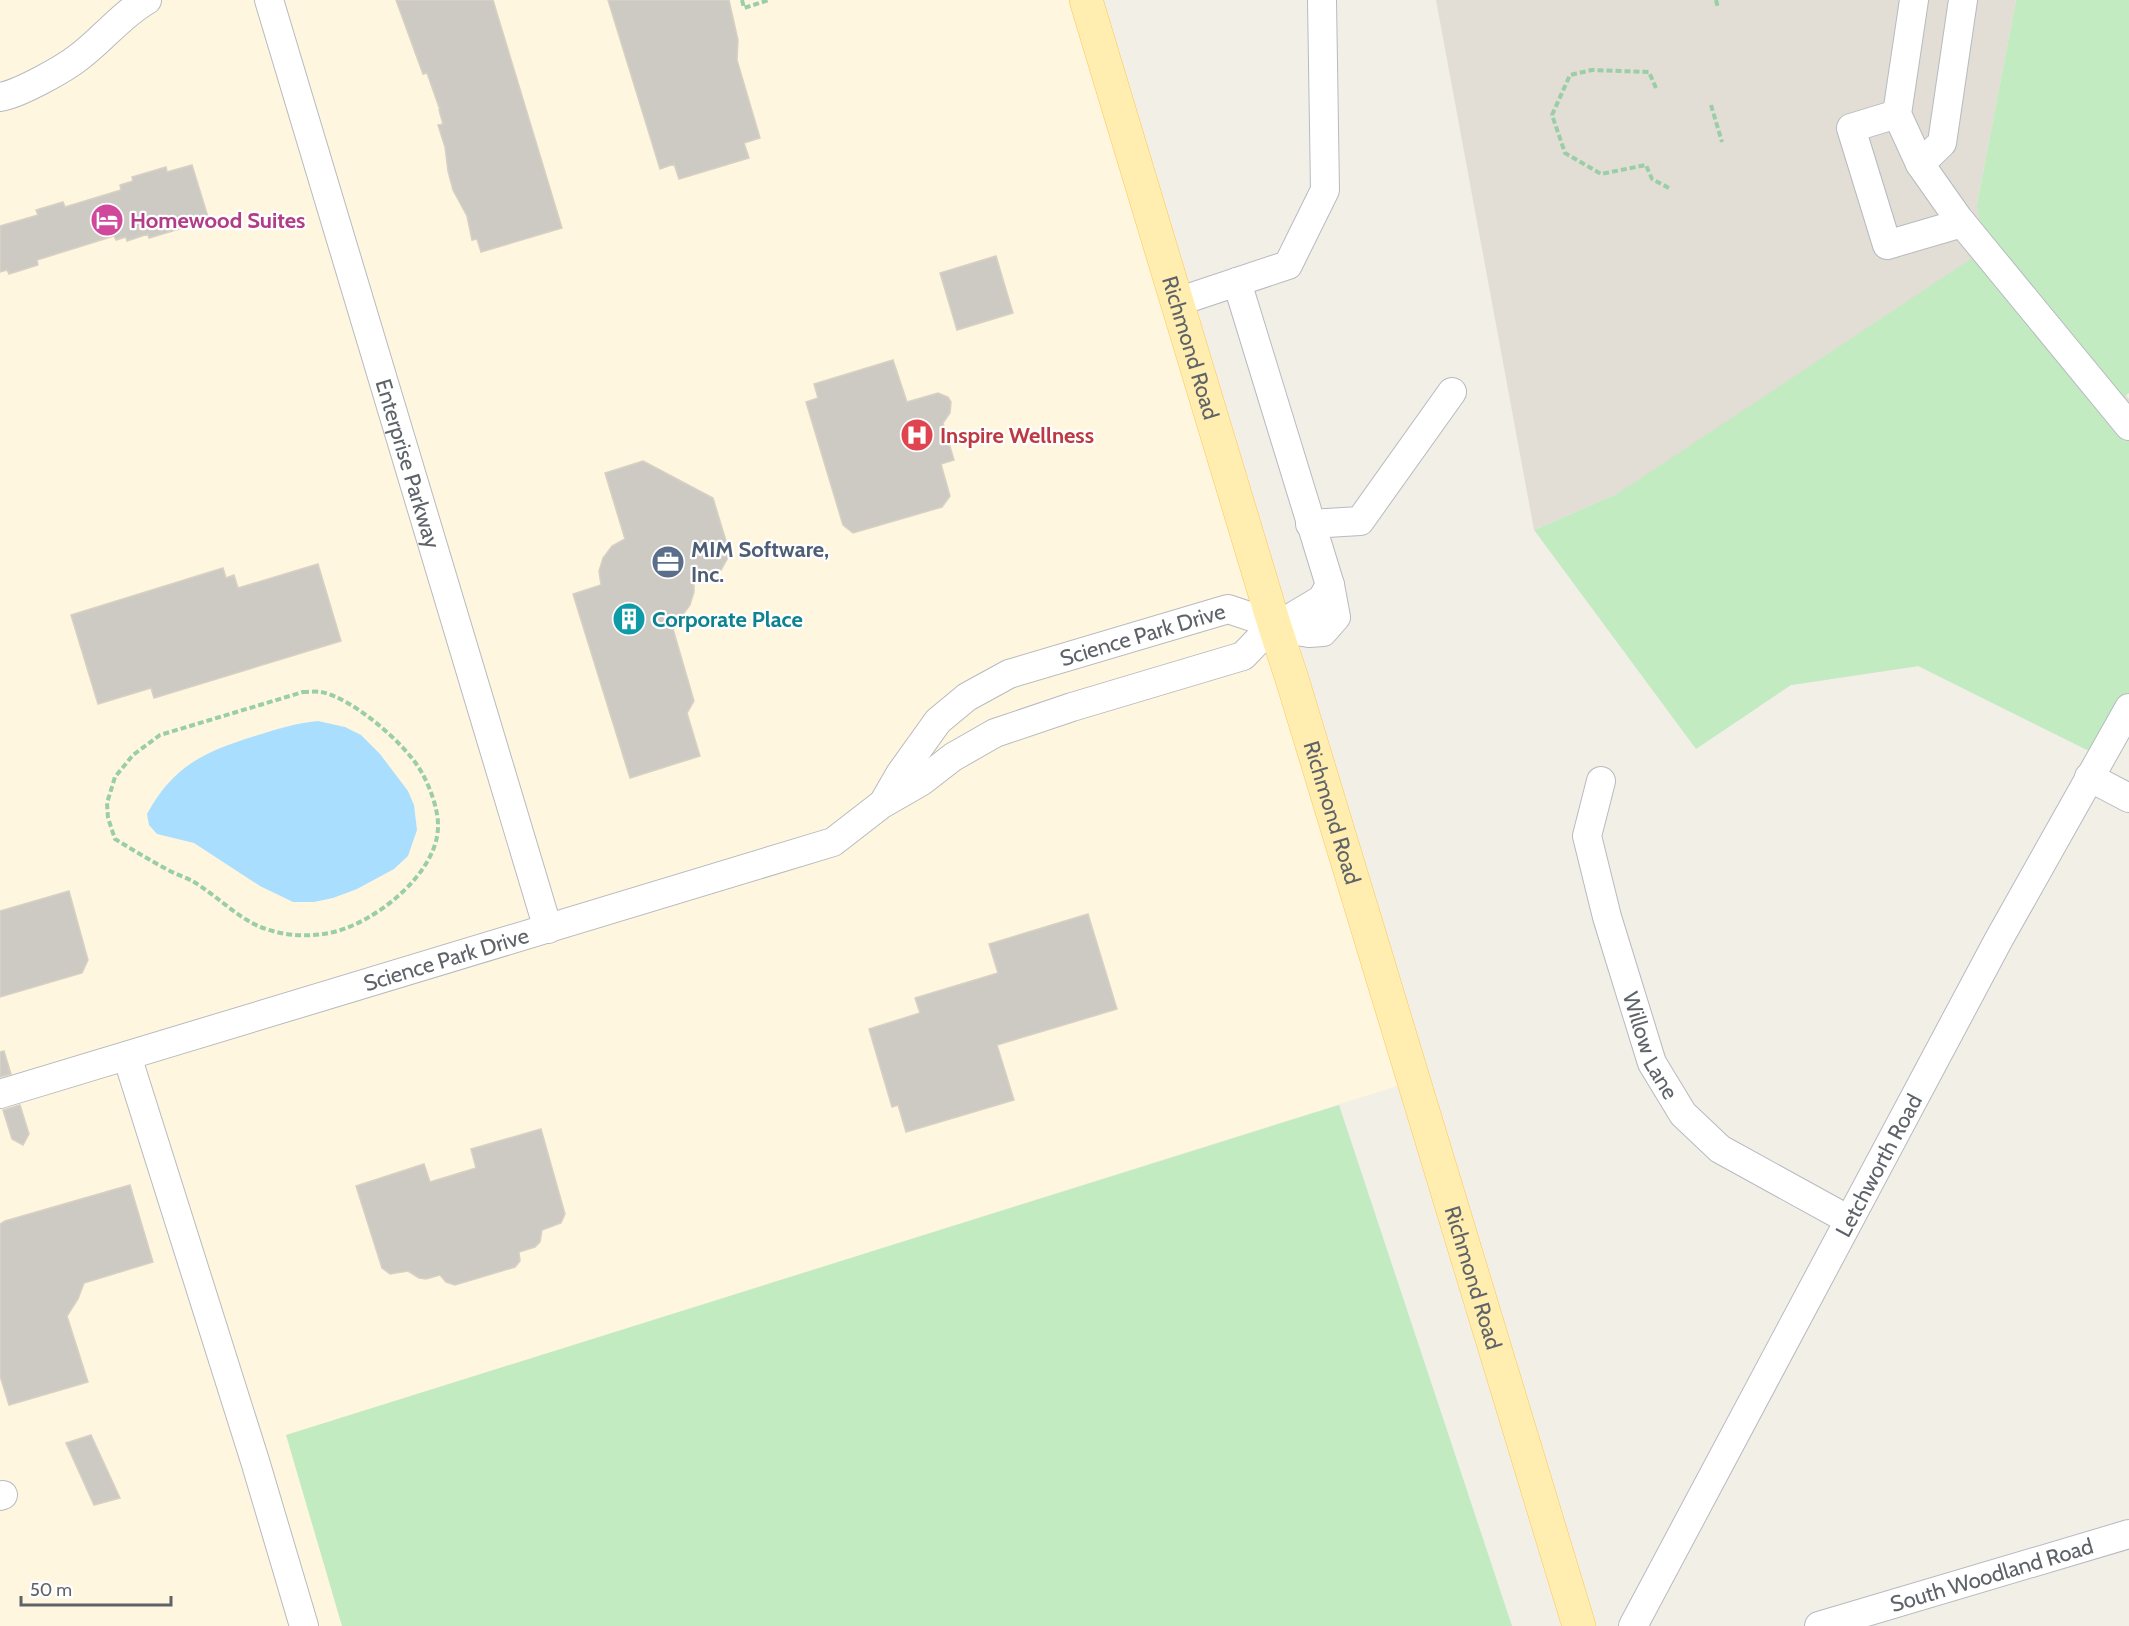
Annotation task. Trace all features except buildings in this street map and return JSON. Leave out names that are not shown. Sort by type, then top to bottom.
[{"type":"main road","name":"Richmond Road","points":[[1086,0],[1579,1626]]},
{"type":"street","points":[[0,97],[13,95],[78,58],[134,8],[147,0]]},
{"type":"street","name":"Enterprise Parkway","points":[[269,0],[548,929]]},
{"type":"street","points":[[1178,302],[1288,266],[1325,190],[1322,0]]},
{"type":"street","points":[[1901,0],[1912,14],[1897,114],[1920,164],[1962,223],[2129,426]]},
{"type":"street","points":[[1920,164],[1942,143],[1963,0]]},
{"type":"street","points":[[1897,114],[1851,128],[1887,245],[1962,223]]},
{"type":"street","points":[[1237,282],[1330,585],[1336,617],[1323,632],[1310,633],[1274,624]]},
{"type":"street","points":[[1310,524],[1360,521],[1452,392]]},
{"type":"street","name":"Science Park Drive","points":[[0,1094],[833,842],[882,804],[922,781],[953,757],[995,733],[1072,707],[1243,656],[1274,624],[1228,609],[1009,674],[967,697],[938,721],[900,774],[882,804]]},
{"type":"street","name":"Letchworth Road","points":[[1633,1626],[1999,939],[2129,708]]},
{"type":"street","points":[[2089,777],[2129,798]]},
{"type":"street","name":"Willow Lane","points":[[1601,781],[1587,836],[1607,917],[1652,1063],[1683,1114],[1720,1149],[1850,1220]]},
{"type":"street","points":[[127,1056],[252,1451],[304,1626]]},
{"type":"street","name":"South Woodland Road","points":[[1820,1626],[2129,1534]]},
{"type":"path","points":[[742,0],[744,8],[769,0]]},
{"type":"path","points":[[1716,0],[1718,8]]},
{"type":"path","points":[[1656,88],[1649,72],[1592,70],[1570,75],[1552,115],[1565,153],[1601,174],[1647,165],[1652,179],[1669,188]]},
{"type":"path","points":[[1711,105],[1722,142]]},
{"type":"path","points":[[303,692],[322,692],[358,710],[385,730],[405,750],[422,772],[432,798],[438,825],[434,853],[418,877],[374,915],[330,933],[297,936],[266,929],[245,919],[194,882],[141,856],[115,839],[108,818],[107,803],[115,777],[133,755],[160,735],[303,692]]},
{"type":"shaded area","points":[[0,0],[1086,0],[1413,1081],[287,1435],[342,1626],[0,1626]]},
{"type":"shaded area","points":[[1436,0],[2016,0],[1977,204],[2129,399],[2129,626],[2042,716],[1919,666],[1791,685],[1617,494],[1534,530]]},
{"type":"green space","points":[[2016,0],[2129,0],[2129,393],[2113,406],[2129,426],[2129,708],[2101,757],[1918,666],[1791,685],[1696,749],[1534,530],[1617,494],[1984,250],[1977,204]]},
{"type":"green space","points":[[1339,1105],[1512,1626],[342,1626],[286,1435]]},
{"type":"water","points":[[318,721],[345,727],[361,735],[380,754],[408,791],[414,805],[417,830],[408,856],[394,869],[357,889],[333,898],[314,902],[293,902],[260,886],[194,843],[157,834],[149,825],[147,814],[157,797],[168,783],[192,763],[237,742],[286,727]]},
{"type":"place","name":"Homewood Suites","points":[[107,220]]},
{"type":"place","name":"Inspire Wellness","points":[[917,435]]},
{"type":"place","name":"MIM Software, Inc.","points":[[668,562]]},
{"type":"place","name":"Corporate Place","points":[[629,619]]}]
